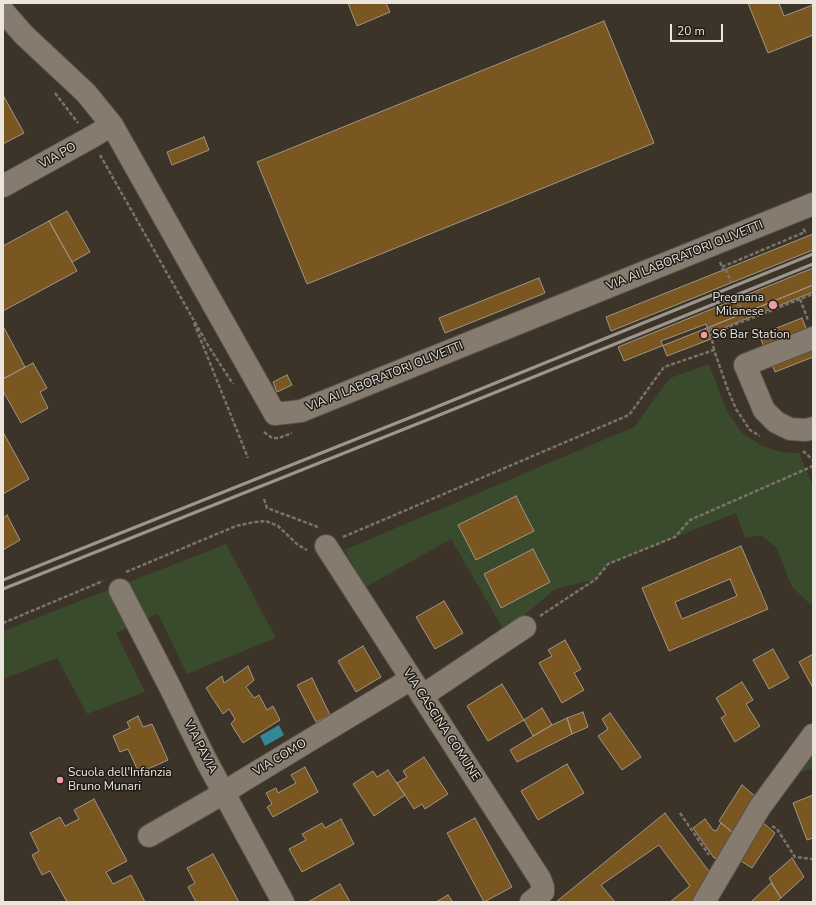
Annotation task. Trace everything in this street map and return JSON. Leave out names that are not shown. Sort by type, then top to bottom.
[{"type":"street","name":"VIA AI LABORATORI OLIVETTI","points":[[3,11],[24,35],[86,93],[112,125],[274,414],[301,411],[810,214]]},
{"type":"street","name":"VIA PO","points":[[3,186],[112,125]]},
{"type":"street","points":[[812,332],[746,365],[764,410],[776,422],[790,429],[806,430],[813,428]]},
{"type":"street","name":"VIA CASCINA COMUNE","points":[[326,546],[540,879],[543,892],[531,902]]},
{"type":"street","name":"VIA PAVIA","points":[[115,581],[207,762],[283,902]]},
{"type":"street","name":"VIA COMO","points":[[149,836],[239,783],[525,627]]},
{"type":"street","points":[[704,902],[763,802],[813,735]]},
{"type":"path","points":[[74,117],[90,138],[102,158],[209,347],[235,386]]},
{"type":"path","points":[[803,226],[810,214]]},
{"type":"path","points":[[731,283],[727,271],[724,272],[722,267],[734,264],[805,232]]},
{"type":"path","points":[[711,334],[813,294]]},
{"type":"path","points":[[737,299],[742,312],[739,313],[743,322]]},
{"type":"path","points":[[800,299],[812,332]]},
{"type":"path","points":[[190,313],[248,458]]},
{"type":"path","points":[[708,328],[711,334],[714,350],[736,409],[750,430],[762,437]]},
{"type":"path","points":[[3,622],[115,581],[236,526],[266,521],[278,526],[298,545],[306,550],[315,550],[326,546],[340,538],[629,415],[664,367],[714,350]]},
{"type":"path","points":[[260,426],[272,438],[280,438],[293,432]]},
{"type":"path","points":[[796,449],[804,451],[813,460]]},
{"type":"path","points":[[525,627],[596,579],[608,564],[675,537],[690,520],[813,466]]},
{"type":"path","points":[[264,499],[267,508],[316,526],[326,546]]},
{"type":"path","points":[[680,813],[722,872]]},
{"type":"path","points":[[757,813],[777,829],[795,857],[813,859]]},
{"type":"green space","points":[[709,364],[727,411],[742,433],[762,446],[782,452],[799,453],[813,486],[813,603],[810,604],[792,587],[776,547],[761,535],[745,538],[736,513],[608,564],[596,579],[555,589],[505,632],[451,539],[366,587],[344,550],[634,427],[670,378]]},
{"type":"green space","points":[[226,544],[276,638],[187,674],[158,614],[116,633],[145,692],[87,714],[57,658],[3,679],[3,631]]},
{"type":"green space","points":[[813,751],[813,768],[795,774]]},
{"type":"water","points":[[279,725],[284,735],[265,746],[260,736]]},
{"type":"building","points":[[348,3],[386,3],[390,12],[357,26]]},
{"type":"building","points":[[748,3],[779,3],[784,16],[813,5],[813,35],[768,53]]},
{"type":"building","points":[[604,21],[654,143],[307,284],[257,162]]},
{"type":"building","points":[[3,95],[24,133],[3,144]]},
{"type":"building","points":[[204,137],[209,150],[172,165],[167,152]]},
{"type":"building","points":[[67,211],[90,252],[72,262],[49,221]]},
{"type":"building","points":[[49,221],[77,271],[3,311],[3,246]]},
{"type":"building","points":[[813,234],[813,250],[611,331],[606,317]]},
{"type":"building","points":[[813,268],[813,285],[624,361],[618,347]]},
{"type":"building","points":[[539,278],[545,293],[445,333],[439,318]]},
{"type":"building","points":[[813,285],[813,292],[713,332],[710,327]]},
{"type":"building","points":[[802,318],[808,333],[765,349],[759,335]]},
{"type":"building","points":[[706,324],[711,339],[667,356],[661,341]]},
{"type":"building","points":[[3,326],[25,367],[3,379]]},
{"type":"building","points":[[813,344],[813,357],[775,372],[769,357]]},
{"type":"building","points":[[33,363],[47,388],[40,392],[48,408],[21,423],[3,391],[3,379]]},
{"type":"building","points":[[287,375],[292,385],[277,392],[273,382]]},
{"type":"building","points":[[3,432],[29,479],[3,494]]},
{"type":"building","points":[[516,496],[534,531],[476,560],[458,525]]},
{"type":"building","points":[[7,515],[20,540],[3,550],[3,518]]},
{"type":"building","points":[[741,546],[768,609],[669,651],[642,588]],"holes":[[[730,579],[737,596],[682,619],[675,602]]]},
{"type":"building","points":[[533,549],[550,582],[501,608],[484,574]]},
{"type":"building","points":[[444,601],[463,633],[435,649],[416,617]]},
{"type":"building","points":[[565,640],[581,669],[574,673],[584,690],[562,703],[539,663],[552,656],[548,650]]},
{"type":"building","points":[[363,646],[381,677],[356,692],[338,661]]},
{"type":"building","points":[[773,649],[789,678],[769,689],[753,660]]},
{"type":"building","points":[[813,654],[813,688],[799,662]]},
{"type":"building","points":[[248,666],[254,680],[246,687],[254,698],[259,695],[267,710],[273,706],[280,720],[243,743],[231,724],[235,719],[229,709],[223,714],[206,688],[222,676],[224,683]]},
{"type":"building","points":[[312,678],[330,715],[316,722],[297,685]]},
{"type":"building","points":[[742,682],[753,700],[746,704],[760,726],[735,742],[721,718],[726,715],[716,698]]},
{"type":"building","points":[[502,684],[524,720],[488,741],[467,706]]},
{"type":"building","points":[[542,708],[552,725],[533,736],[524,720]]},
{"type":"building","points":[[583,712],[588,727],[572,734],[567,718]]},
{"type":"building","points":[[610,713],[641,757],[622,770],[598,736],[608,729],[602,719]]},
{"type":"building","points":[[138,716],[143,727],[152,724],[168,760],[139,773],[128,749],[120,752],[113,736],[130,728],[127,722]]},
{"type":"building","points":[[567,718],[572,734],[517,762],[510,750],[552,725]]},
{"type":"building","points":[[424,757],[448,794],[425,809],[422,804],[414,809],[397,783],[407,777],[403,771]]},
{"type":"building","points":[[567,764],[584,793],[538,820],[521,791]]},
{"type":"building","points":[[305,767],[318,792],[273,817],[267,807],[272,804],[266,793],[276,788],[278,793],[296,783],[291,775]]},
{"type":"building","points":[[388,770],[405,795],[374,816],[353,784],[373,771],[377,777]]},
{"type":"building","points":[[742,785],[756,797],[733,833],[719,821]]},
{"type":"building","points":[[813,795],[813,838],[807,840],[793,803]]},
{"type":"building","points":[[94,799],[127,861],[106,872],[113,884],[131,875],[145,902],[67,902],[50,871],[42,875],[32,855],[39,851],[30,833],[60,817],[65,826],[79,819],[74,810]]},
{"type":"building","points":[[665,813],[711,874],[697,902],[670,902],[690,886],[659,845],[601,885],[615,902],[556,902]]},
{"type":"building","points":[[475,818],[512,887],[484,902],[447,833]]},
{"type":"building","points":[[341,819],[354,844],[302,872],[289,849],[306,840],[302,834],[322,823],[325,828]]},
{"type":"building","points":[[705,819],[713,830],[716,831],[721,823],[733,833],[717,858],[714,858],[693,828]]},
{"type":"building","points":[[760,820],[775,833],[752,868],[736,858]]},
{"type":"building","points":[[213,854],[239,902],[196,902],[188,887],[195,883],[187,868]]},
{"type":"building","points":[[792,858],[804,877],[781,898],[769,878]]},
{"type":"building","points":[[771,883],[781,898],[776,902],[751,902]]},
{"type":"building","points":[[340,884],[350,902],[308,902]]},
{"type":"building","points":[[448,895],[453,902],[436,902]]},
{"type":"railway","points":[[3,580],[424,412],[813,254]]},
{"type":"railway","points":[[3,589],[813,264]]},
{"type":"place","name":"Pregnana Milanese","points":[[773,305]]},
{"type":"place","name":"S6 Bar Station","points":[[704,335]]},
{"type":"place","name":"Scuola dell'Infanzia Bruno Munari","points":[[60,780]]}]
